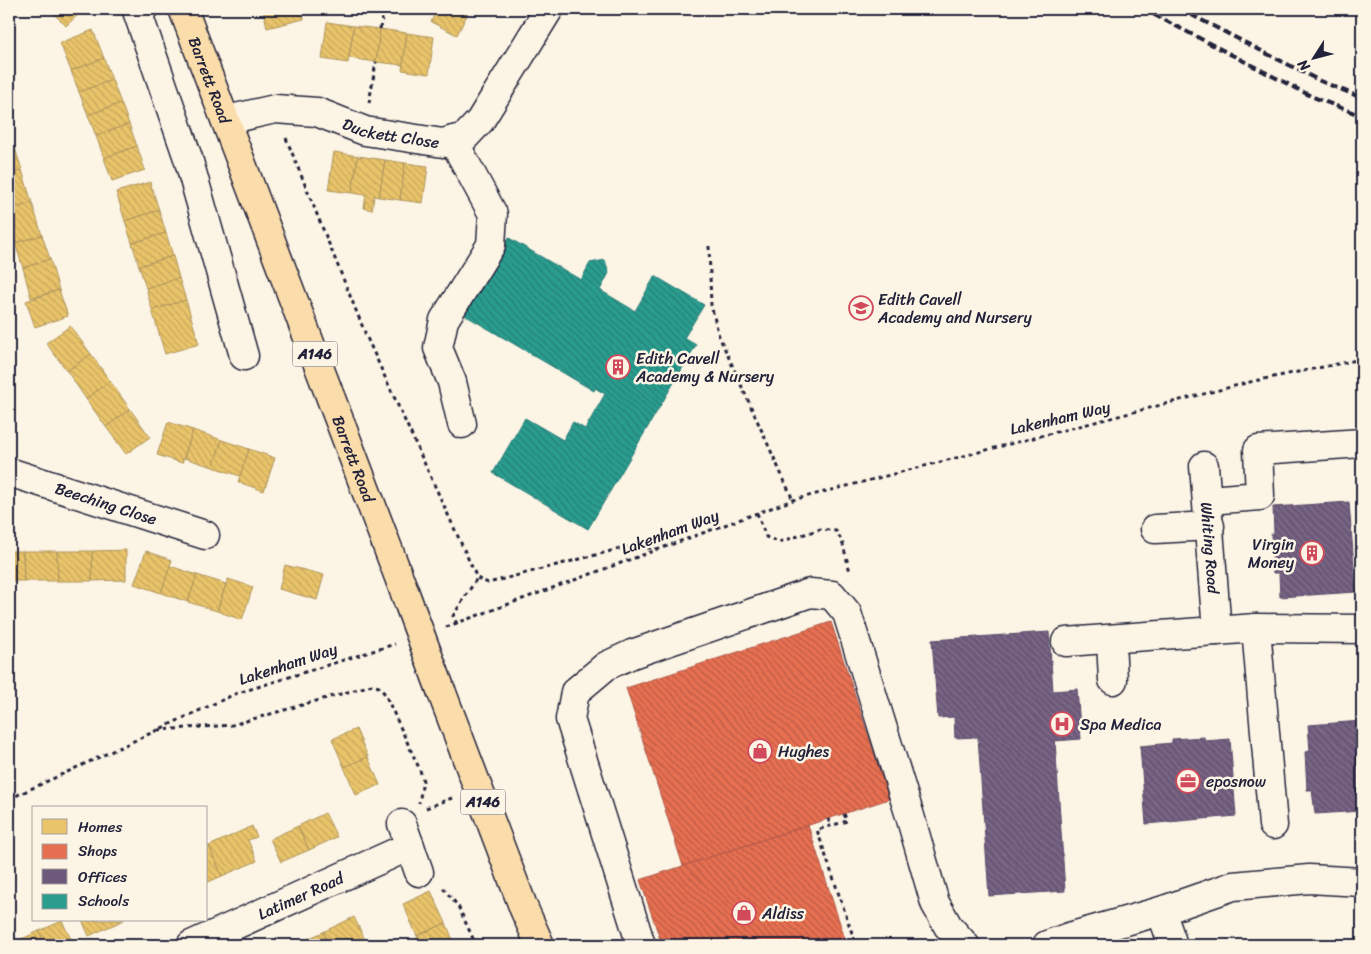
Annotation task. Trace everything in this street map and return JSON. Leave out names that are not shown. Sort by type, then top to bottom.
[{"type":"highway","name":"Barrett Road","points":[[183,9],[227,120],[536,945]]},
{"type":"highway","name":"Barrett Road","points":[[524,909],[540,945]]},
{"type":"street","points":[[143,9],[137,11],[188,158],[244,356]]},
{"type":"street","name":"Duckett Close","points":[[227,120],[275,110],[317,112],[365,131],[444,143],[464,137],[480,121],[549,9]]},
{"type":"street","points":[[453,140],[493,214],[491,245],[444,320],[438,348],[452,382],[462,424]]},
{"type":"street","points":[[1155,529],[1260,496],[1258,450],[1362,443]]},
{"type":"street","name":"Whiting Road","points":[[1204,466],[1217,631]]},
{"type":"street","name":"Beeching Close","points":[[9,472],[205,535]]},
{"type":"street","points":[[641,945],[570,719],[575,692],[606,666],[632,654],[810,593],[832,595],[847,613],[935,903],[961,944]]},
{"type":"street","points":[[1256,628],[1273,825]]},
{"type":"street","points":[[1066,642],[1256,628],[1362,629]]},
{"type":"street","points":[[1111,640],[1113,680]]},
{"type":"street","points":[[409,828],[419,872]]},
{"type":"street","name":"Latimer Road","points":[[191,945],[409,828]]},
{"type":"street","points":[[1309,880],[1362,898]]},
{"type":"street","points":[[1047,945],[1161,911],[1233,886],[1309,880],[1362,882]]},
{"type":"street","points":[[1161,911],[1173,945]]},
{"type":"path","points":[[380,29],[382,18]]},
{"type":"path","points":[[365,131],[376,62]]},
{"type":"path","points":[[709,246],[711,305],[719,336],[793,500]]},
{"type":"path","name":"Lakenham Way","points":[[438,630],[793,500],[1254,381],[1362,359]]},
{"type":"path","points":[[757,513],[766,537],[779,542],[821,529],[836,531],[842,541],[851,577],[832,595]]},
{"type":"path","points":[[457,624],[453,616],[477,578]]},
{"type":"path","name":"Lakenham Way","points":[[9,798],[235,694],[401,642]]},
{"type":"path","points":[[155,730],[232,726],[372,685],[379,686],[385,694],[420,770],[423,781],[409,828]]},
{"type":"path","points":[[409,828],[445,801]]},
{"type":"path","points":[[844,814],[847,821],[817,830],[856,945]]},
{"type":"path","points":[[828,819],[831,826]]},
{"type":"path","points":[[419,872],[435,881],[458,906],[476,945]]},
{"type":"building: Homes","points":[[49,9],[84,9],[66,26]]},
{"type":"building: Homes","points":[[263,9],[302,9],[304,19],[267,28]]},
{"type":"building: Homes","points":[[437,9],[470,9],[457,35],[431,22]]},
{"type":"building: Homes","points":[[327,22],[354,26],[348,63],[322,59]]},
{"type":"building: Homes","points":[[354,26],[380,29],[376,62],[349,58]]},
{"type":"building: Homes","points":[[380,29],[407,33],[403,65],[376,62]]},
{"type":"building: Homes","points":[[93,30],[104,58],[71,71],[60,43]]},
{"type":"building: Homes","points":[[407,33],[434,37],[429,74],[402,70]]},
{"type":"building: Homes","points":[[104,58],[112,80],[79,92],[71,71]]},
{"type":"building: Homes","points":[[112,80],[121,103],[88,115],[79,92]]},
{"type":"building: Homes","points":[[121,103],[129,124],[96,136],[88,115]]},
{"type":"building: Homes","points":[[129,124],[137,146],[104,158],[96,136]]},
{"type":"building: Homes","points":[[14,145],[22,170],[9,175],[9,147]]},
{"type":"building: Homes","points":[[137,146],[145,170],[112,181],[104,158]]},
{"type":"building: Homes","points":[[334,152],[358,156],[352,193],[328,190]]},
{"type":"building: Homes","points":[[358,156],[385,160],[379,197],[374,196],[372,210],[364,208],[366,195],[352,193]]},
{"type":"building: Homes","points":[[385,160],[405,163],[400,200],[379,197]]},
{"type":"building: Homes","points":[[405,163],[428,166],[423,203],[400,200]]},
{"type":"building: Homes","points":[[22,170],[32,203],[9,210],[9,175]]},
{"type":"building: Homes","points":[[150,182],[159,210],[125,221],[116,192]]},
{"type":"building: Homes","points":[[32,203],[42,235],[15,243],[9,224],[9,210]]},
{"type":"building: Homes","points":[[159,210],[166,233],[132,243],[125,221]]},
{"type":"building: Homes","points":[[166,233],[173,256],[139,266],[132,243]]},
{"type":"building: Homes","points":[[42,235],[50,259],[23,268],[15,243]]},
{"type":"building: Homes","points":[[173,256],[179,278],[146,288],[139,266]]},
{"type":"building: Homes","points":[[50,259],[59,290],[31,298],[23,268]]},
{"type":"building: Homes","points":[[179,278],[186,300],[152,310],[146,288]]},
{"type":"building: Homes","points":[[59,290],[68,316],[35,327],[26,301]]},
{"type":"building: Homes","points":[[186,300],[199,344],[165,354],[152,310]]},
{"type":"building: Homes","points":[[70,326],[91,354],[67,371],[46,343]]},
{"type":"building: Homes","points":[[91,354],[110,381],[86,399],[67,371]]},
{"type":"building: Homes","points":[[110,381],[130,409],[106,427],[86,399]]},
{"type":"building: Homes","points":[[130,409],[150,437],[126,454],[106,427]]},
{"type":"building: Homes","points":[[168,422],[193,430],[182,463],[157,455]]},
{"type":"building: Homes","points":[[193,430],[222,440],[213,467],[184,458]]},
{"type":"building: Homes","points":[[222,440],[249,449],[240,476],[213,467]]},
{"type":"building: Homes","points":[[249,449],[275,458],[264,491],[238,482]]},
{"type":"building: Homes","points":[[126,550],[126,580],[92,581],[92,551]]},
{"type":"building: Homes","points":[[9,551],[23,551],[24,581],[9,581]]},
{"type":"building: Homes","points":[[23,551],[57,551],[58,581],[24,581]]},
{"type":"building: Homes","points":[[57,551],[92,551],[92,581],[58,581]]},
{"type":"building: Homes","points":[[146,551],[172,560],[161,593],[134,584]]},
{"type":"building: Homes","points":[[285,565],[324,575],[317,600],[279,589]]},
{"type":"building: Homes","points":[[170,566],[197,575],[188,602],[161,593]]},
{"type":"building: Homes","points":[[197,575],[226,584],[217,611],[188,602]]},
{"type":"building: Homes","points":[[228,579],[253,587],[242,620],[217,611]]},
{"type":"building: Homes","points":[[356,729],[368,757],[344,767],[332,739]]},
{"type":"building: Homes","points":[[368,757],[380,785],[356,795],[344,767]]},
{"type":"building: Homes","points":[[325,813],[337,837],[309,850],[298,826]]},
{"type":"building: Homes","points":[[252,826],[257,837],[248,840],[257,861],[222,876],[209,846]]},
{"type":"building: Homes","points":[[298,826],[309,850],[281,862],[270,839]]},
{"type":"building: Homes","points":[[208,846],[222,876],[208,882]]},
{"type":"building: Homes","points":[[431,891],[446,923],[417,936],[403,904]]},
{"type":"building: Homes","points":[[354,917],[367,944],[329,945],[323,932]]},
{"type":"building: Homes","points":[[62,922],[74,945],[45,945],[39,931]]},
{"type":"building: Homes","points":[[83,922],[120,922],[89,936]]},
{"type":"building: Homes","points":[[446,923],[455,945],[421,945],[417,936]]},
{"type":"building: Homes","points":[[39,931],[45,945],[9,945]]},
{"type":"building: Homes","points":[[323,932],[329,945],[294,945]]},
{"type":"building: Shops","name":"Hughes","points":[[831,622],[889,799],[683,866],[626,688]]},
{"type":"building: Shops","name":"Aldiss","points":[[808,825],[847,945],[662,945],[640,880]]},
{"type":"building: Offices","name":"Virgin Money","points":[[1349,502],[1356,592],[1280,597],[1279,573],[1273,573],[1271,534],[1274,534],[1273,507]]},
{"type":"building: Offices","points":[[1049,632],[1053,691],[1077,689],[1081,739],[1055,741],[1065,891],[989,896],[978,737],[955,738],[954,717],[938,718],[932,640]]},
{"type":"building: Offices","points":[[1362,721],[1362,811],[1315,814],[1312,790],[1307,790],[1305,752],[1310,751],[1308,725]]},
{"type":"building: Offices","name":"eposnow","points":[[1204,737],[1205,741],[1230,739],[1236,816],[1146,824],[1140,746],[1172,743],[1172,739]]},
{"type":"building: Schools","name":"Edith Cavell Academy & Nursery","points":[[509,238],[581,280],[590,263],[605,260],[609,273],[600,290],[635,311],[655,276],[704,305],[684,338],[696,345],[588,529],[493,473],[525,418],[563,440],[573,422],[585,429],[605,394],[595,388],[594,391],[463,314]]},
{"type":"railway","points":[[1143,9],[1313,97],[1362,116]]},
{"type":"railway","points":[[1180,9],[1320,81],[1362,98]]},
{"type":"place","name":"Edith Cavell Academy and Nursery","points":[[861,308]]},
{"type":"place","name":"Edith Cavell Academy & Nursery","points":[[618,367]]},
{"type":"place","name":"Virgin Money","points":[[1312,553]]},
{"type":"place","name":"Spa Medica","points":[[1062,724]]},
{"type":"place","name":"Hughes","points":[[760,751]]},
{"type":"place","name":"eposnow","points":[[1188,781]]},
{"type":"place","name":"Aldiss","points":[[744,913]]}]
